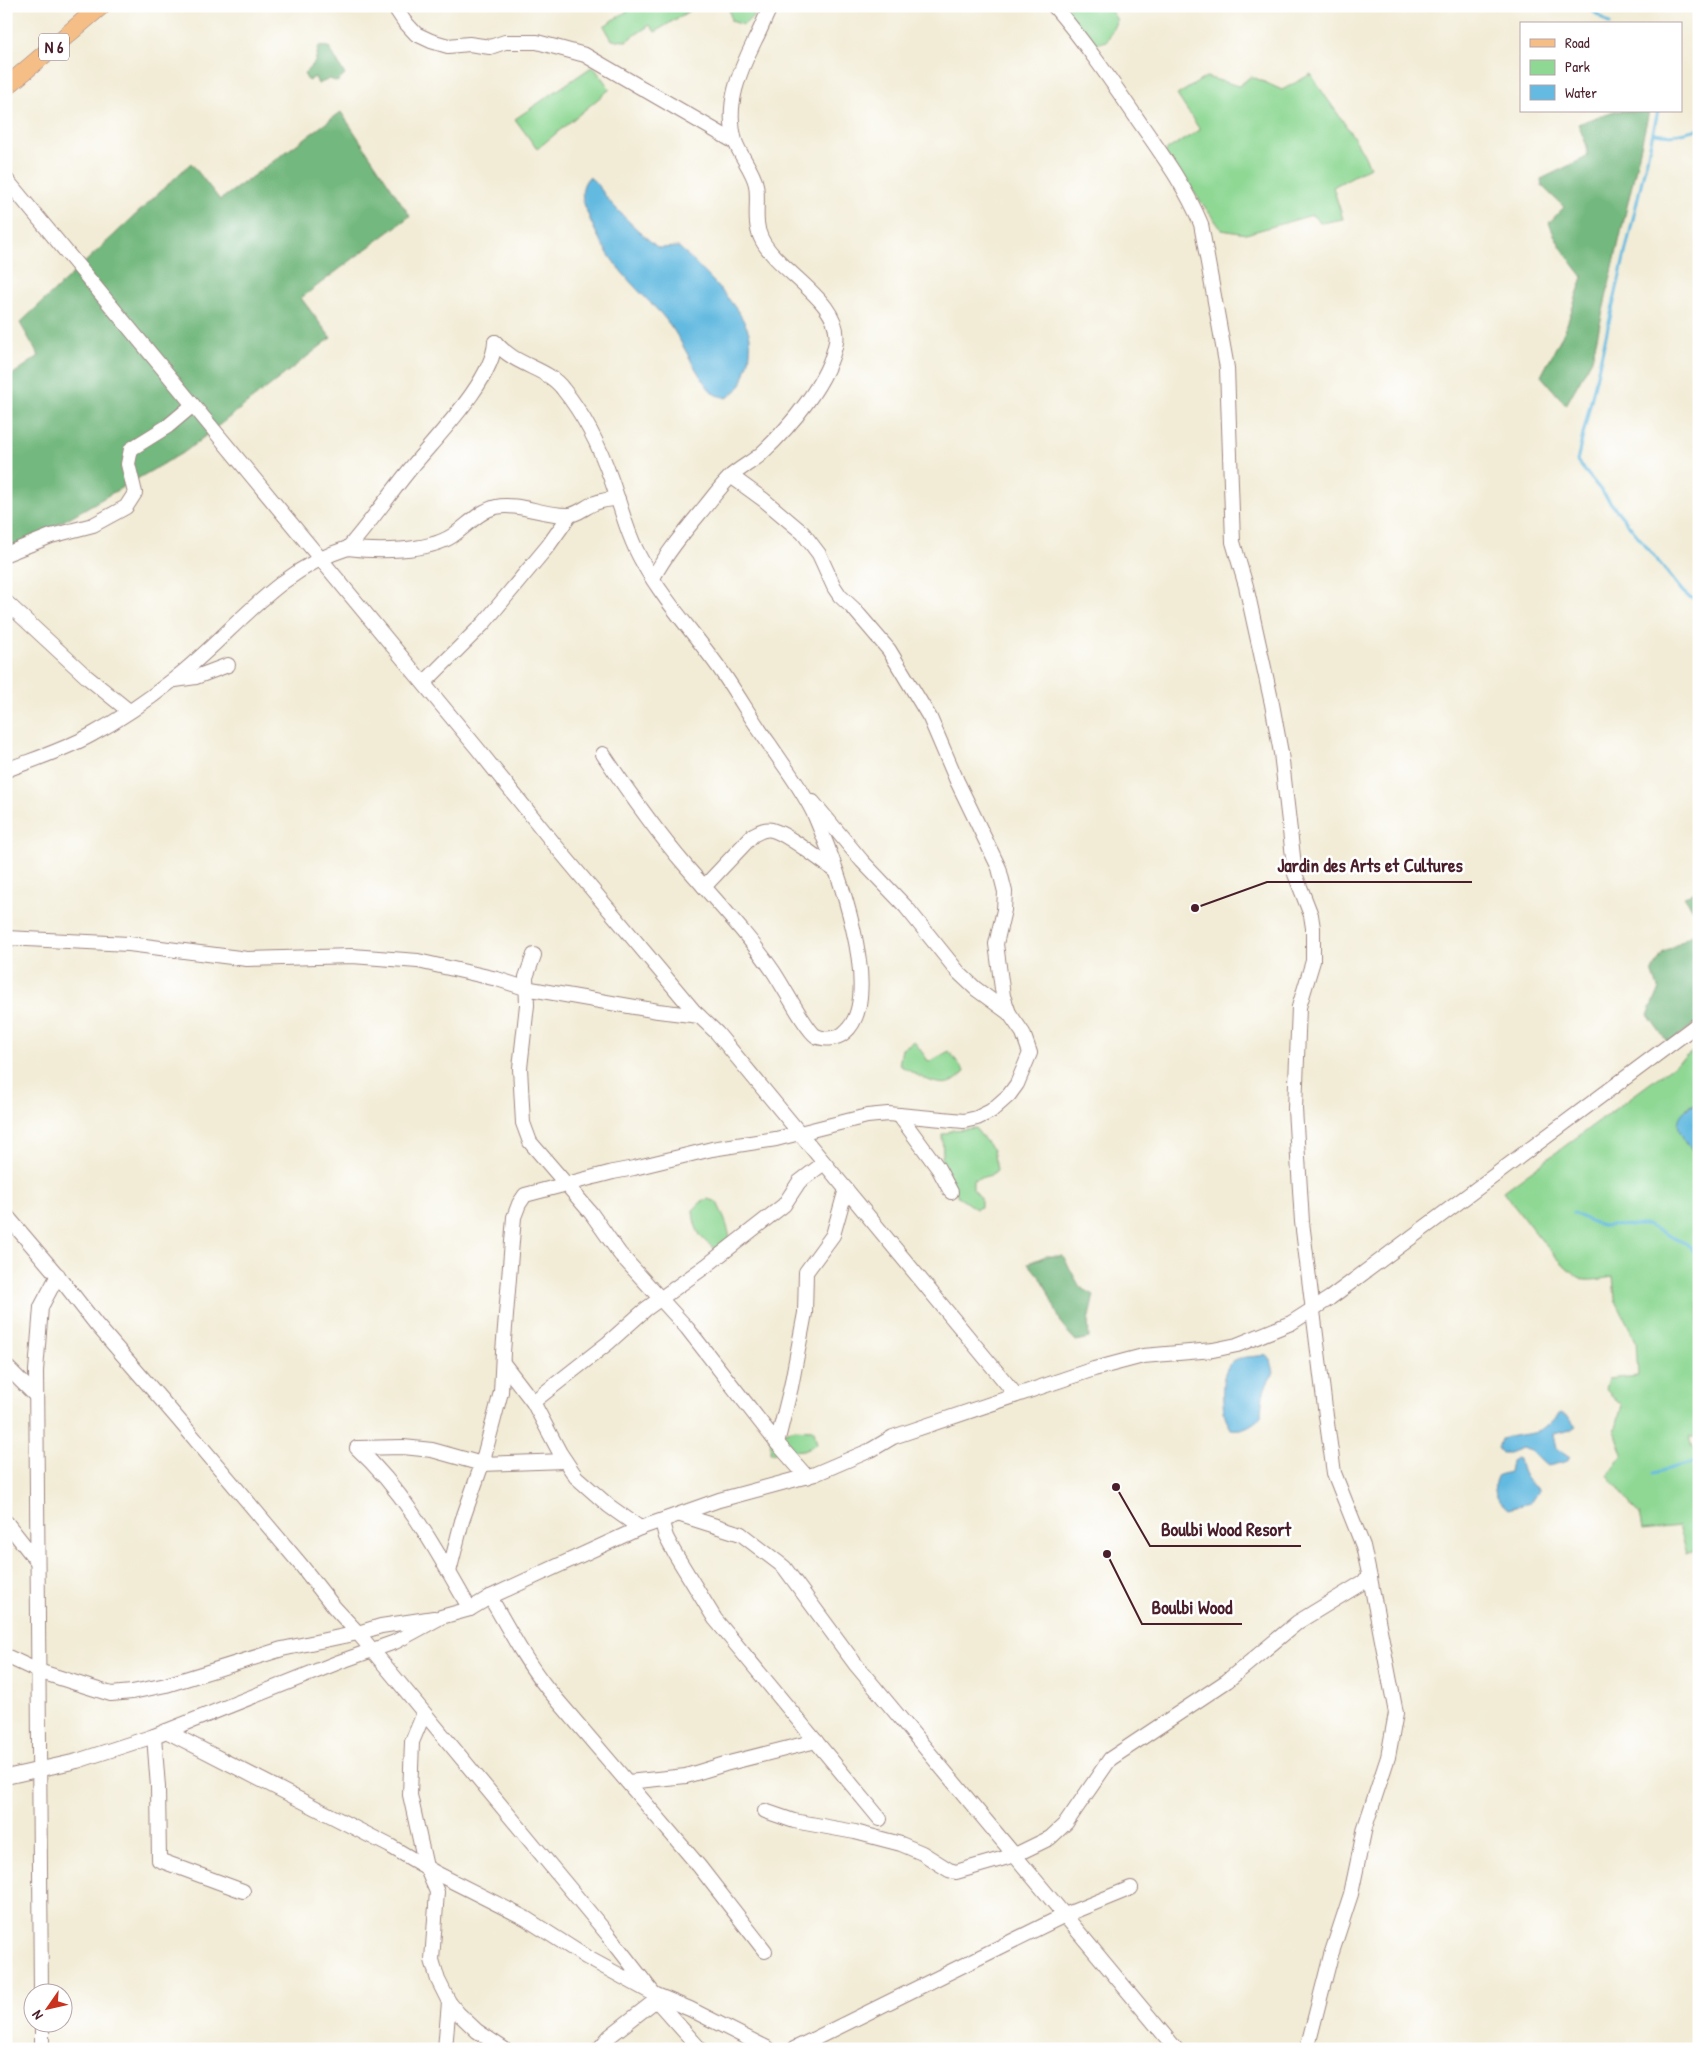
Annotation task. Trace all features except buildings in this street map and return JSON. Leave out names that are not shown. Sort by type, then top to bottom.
[{"type":"main road","name":"N 6","points":[[6,87],[101,6]]},
{"type":"street","points":[[394,6],[404,22],[416,34],[448,46],[469,44],[490,47],[505,42],[537,42],[585,55],[735,142]]},
{"type":"street","points":[[654,578],[679,537],[732,476],[760,455],[800,411],[823,378],[836,341],[836,331],[826,308],[784,266],[760,237],[756,184],[735,142],[731,121],[738,77],[772,6]]},
{"type":"street","points":[[1054,6],[1111,80],[1160,151],[1188,195],[1200,224],[1227,368],[1233,542],[1246,586],[1274,714],[1281,753],[1296,874],[1308,905],[1313,928],[1313,961],[1299,1007],[1295,1109],[1302,1222],[1334,1473],[1363,1546],[1396,1713],[1388,1757],[1366,1826],[1351,1894],[1331,1955],[1307,2049]]},
{"type":"street","points":[[6,179],[424,683],[554,845],[699,1016],[717,1033],[1016,1395]]},
{"type":"street","points":[[348,548],[463,406],[488,369],[495,352],[495,342],[504,353],[554,378],[563,388],[589,428],[610,475],[638,552],[654,578],[734,688],[761,732],[801,788],[862,861],[906,908],[959,973],[976,989],[1009,1013]]},
{"type":"street","points":[[6,554],[51,536],[93,525],[126,507],[135,493],[128,464],[131,449],[168,426],[193,405]]},
{"type":"street","points":[[449,1572],[464,1513],[482,1464],[502,1392],[514,1218],[519,1204],[525,1195],[564,1183],[712,1149],[800,1134],[867,1116],[899,1115],[964,1121],[977,1118],[990,1111],[1009,1096],[1017,1084],[1030,1053],[1023,1033],[1009,1013],[1003,996],[996,944],[1004,910],[1005,892],[999,868],[946,757],[930,718],[889,650],[834,588],[819,554],[803,533],[732,476]]},
{"type":"street","points":[[424,683],[484,623],[521,576],[543,552],[570,515],[594,503],[618,499]]},
{"type":"street","points":[[6,770],[58,751],[91,735],[129,711],[174,680],[274,588],[293,574],[320,559],[348,548],[370,550],[428,546],[450,537],[486,511],[497,507],[509,506],[545,513],[570,515]]},
{"type":"street","points":[[6,602],[88,677],[129,711]]},
{"type":"street","points":[[174,680],[196,677],[228,665]]},
{"type":"street","points":[[603,754],[638,807],[758,950],[785,989],[812,1035],[822,1038],[836,1038],[844,1034],[852,1024],[858,1006],[861,989],[856,942],[836,871],[816,819],[801,788]]},
{"type":"street","points":[[704,887],[753,834],[763,830],[772,830],[787,838],[836,871]]},
{"type":"street","points":[[6,938],[129,944],[247,959],[352,956],[418,961],[497,979],[525,988],[658,1011],[699,1016]]},
{"type":"street","points":[[534,955],[526,977],[527,1005],[520,1068],[523,1124],[530,1142],[591,1213],[620,1254],[687,1328],[777,1443],[807,1476]]},
{"type":"street","points":[[6,1656],[38,1670],[111,1694],[166,1685],[282,1649],[358,1633],[381,1626],[441,1617],[470,1609],[490,1597],[640,1528],[662,1522],[719,1500],[807,1476],[871,1450],[893,1437],[1094,1369],[1143,1356],[1213,1350],[1237,1345],[1314,1310],[1699,1023]]},
{"type":"street","points":[[899,1115],[938,1168],[951,1192]]},
{"type":"street","points":[[533,1402],[660,1299],[784,1205],[799,1182],[824,1163]]},
{"type":"street","points":[[777,1443],[791,1387],[805,1313],[806,1272],[833,1235],[846,1189]]},
{"type":"street","points":[[6,1215],[358,1633],[609,1936],[655,1997],[700,2049]]},
{"type":"street","points":[[41,1982],[40,1770],[36,1560],[36,1371],[41,1307],[58,1276]]},
{"type":"street","points":[[503,1363],[533,1402],[576,1477],[590,1491],[640,1528]]},
{"type":"street","points":[[6,1366],[36,1396]]},
{"type":"street","points":[[470,1609],[410,1507],[391,1482],[358,1448],[403,1446],[432,1450],[482,1464],[566,1461]]},
{"type":"street","points":[[681,1515],[741,1534],[784,1566],[856,1665],[1176,2049]]},
{"type":"street","points":[[6,1522],[36,1560]]},
{"type":"street","points":[[662,1522],[666,1537],[674,1552],[715,1619],[880,1819]]},
{"type":"street","points":[[765,1811],[794,1821],[887,1840],[922,1853],[949,1870],[956,1872],[1015,1855],[1050,1838],[1066,1823],[1110,1759],[1227,1681],[1298,1622],[1370,1578]]},
{"type":"street","points":[[490,1597],[528,1664],[700,1866],[765,1952]]},
{"type":"street","points":[[6,1777],[116,1750],[160,1734],[339,1662],[373,1652],[441,1617]]},
{"type":"street","points":[[424,1713],[412,1742],[410,1795],[426,1867],[437,1892],[432,1960],[438,1980],[449,2002],[469,2024],[504,2049]]},
{"type":"street","points":[[160,1734],[390,1846],[426,1867],[525,1918],[655,1997],[690,2009],[769,2049]]},
{"type":"street","points":[[160,1734],[158,1786],[159,1860],[243,1891]]},
{"type":"street","points":[[628,1782],[686,1776],[816,1741]]},
{"type":"street","points":[[794,2049],[1065,1915],[1131,1888]]},
{"type":"street","points":[[599,2049],[610,2036],[655,1997]]},
{"type":"street","points":[[445,2049],[449,2002]]},
{"type":"street","points":[[42,2032],[42,2049]]},
{"type":"green space","points":[[635,6],[697,6],[655,32],[650,25],[626,41],[612,40],[604,26]]},
{"type":"green space","points":[[729,6],[763,6],[744,25],[731,21]]},
{"type":"green space","points":[[1060,6],[1108,6],[1117,20],[1107,41],[1089,46]]},
{"type":"green space","points":[[319,46],[329,47],[345,75],[337,82],[330,79],[318,84],[315,77],[308,81],[304,74],[315,62]]},
{"type":"green space","points":[[593,66],[610,89],[537,149],[515,119]]},
{"type":"green space","points":[[1311,74],[1350,131],[1370,167],[1333,187],[1343,219],[1321,223],[1312,215],[1246,234],[1222,230],[1165,153],[1168,149],[1200,130],[1177,95],[1206,77],[1239,86],[1251,76],[1282,90]]},
{"type":"green space","points":[[341,112],[410,216],[301,298],[331,338],[186,451],[9,552],[6,551],[6,379],[39,356],[20,323],[191,163],[220,200]]},
{"type":"green space","points":[[1611,112],[1649,112],[1592,359],[1566,405],[1541,376],[1565,330],[1583,277],[1568,258],[1552,231],[1549,223],[1564,207],[1542,186],[1541,179],[1587,157],[1587,146],[1578,124]]},
{"type":"green space","points":[[1699,891],[1699,918],[1684,896]]},
{"type":"green space","points":[[1699,930],[1699,1021],[1668,1043],[1648,1015],[1659,991],[1652,971],[1663,953]]},
{"type":"green space","points":[[914,1041],[929,1062],[949,1051],[965,1072],[957,1079],[946,1084],[932,1082],[899,1065],[902,1049]]},
{"type":"green space","points":[[1699,1047],[1699,1102],[1687,1107],[1686,1143],[1699,1157],[1699,1437],[1689,1437],[1694,1449],[1699,1449],[1699,1549],[1686,1554],[1678,1526],[1643,1530],[1640,1514],[1633,1508],[1608,1475],[1623,1454],[1615,1431],[1622,1405],[1605,1389],[1608,1379],[1638,1376],[1636,1341],[1615,1299],[1613,1277],[1586,1280],[1577,1276],[1542,1241],[1504,1191]]},
{"type":"green space","points":[[975,1128],[993,1150],[997,1170],[991,1175],[973,1180],[973,1189],[981,1198],[981,1207],[976,1209],[958,1197],[949,1176],[940,1164],[943,1154],[942,1135],[953,1130]]},
{"type":"green space","points":[[708,1199],[717,1202],[730,1237],[730,1241],[717,1249],[702,1238],[694,1217],[693,1210],[701,1202]]},
{"type":"green space","points":[[1046,1256],[1063,1256],[1080,1287],[1094,1295],[1088,1321],[1089,1338],[1076,1341],[1063,1327],[1043,1281],[1028,1263]]},
{"type":"green space","points":[[795,1429],[814,1430],[817,1444],[803,1450],[770,1453],[771,1436]]},
{"type":"water","points":[[589,177],[623,216],[658,248],[679,247],[720,289],[739,314],[750,337],[750,356],[740,385],[727,398],[716,395],[710,390],[670,325],[620,270],[599,238],[583,198],[584,185]]},
{"type":"water","points":[[1699,1102],[1699,1157],[1681,1135],[1679,1121],[1682,1114],[1688,1108]]},
{"type":"water","points":[[1265,1355],[1271,1360],[1274,1373],[1263,1394],[1261,1417],[1247,1427],[1231,1429],[1225,1416],[1223,1398],[1223,1383],[1227,1369],[1235,1360]]},
{"type":"water","points":[[1560,1413],[1568,1416],[1576,1426],[1570,1430],[1554,1434],[1557,1448],[1570,1457],[1564,1462],[1548,1466],[1531,1451],[1522,1448],[1509,1453],[1502,1453],[1498,1448],[1501,1439],[1539,1431],[1552,1422]]},
{"type":"water","points":[[1516,1458],[1519,1459],[1525,1477],[1539,1490],[1530,1503],[1508,1509],[1498,1498],[1495,1485],[1498,1475],[1509,1472],[1511,1461]]},
{"type":"waterway","points":[[1586,6],[1607,22]]},
{"type":"waterway","points":[[1658,112],[1577,461],[1683,592],[1689,597],[1699,600]]},
{"type":"waterway","points":[[1654,133],[1671,135],[1699,129]]},
{"type":"waterway","points":[[1573,1213],[1605,1226],[1647,1225],[1687,1244],[1697,1255],[1699,1254]]},
{"type":"waterway","points":[[1653,1473],[1699,1461]]},
{"type":"place","name":"Jardin des Arts et Cultures","points":[[1195,908]]},
{"type":"place","name":"Boulbi Wood Resort","points":[[1116,1487]]},
{"type":"place","name":"Boulbi Wood","points":[[1107,1554]]}]
